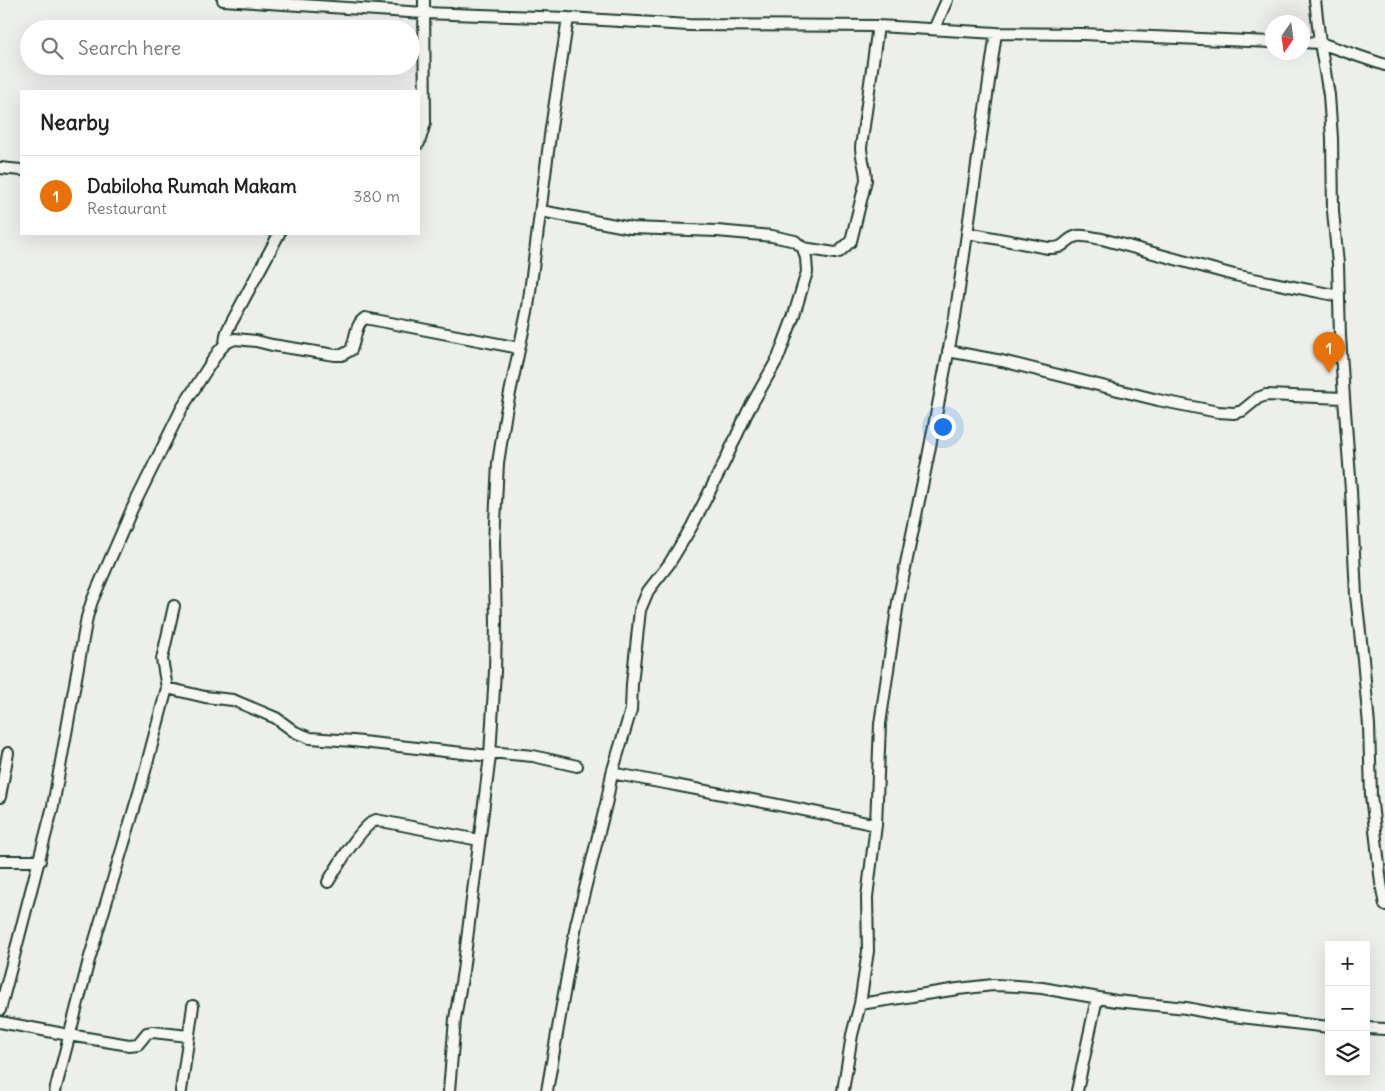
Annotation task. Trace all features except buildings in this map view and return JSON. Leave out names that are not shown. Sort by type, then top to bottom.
[{"type":"street","points":[[223,0],[348,5],[424,13],[568,18],[689,25],[878,26],[996,33],[1082,34],[1265,42]]},
{"type":"street","points":[[420,140],[425,124],[424,0]]},
{"type":"street","points":[[934,29],[947,0]]},
{"type":"street","points":[[1315,0],[1329,95],[1332,138],[1333,211],[1338,264],[1356,596],[1369,725],[1371,795],[1385,905]]},
{"type":"street","points":[[452,1091],[454,1034],[490,754],[495,671],[494,542],[498,463],[506,412],[528,307],[551,128],[568,18]]},
{"type":"street","points":[[803,248],[835,253],[839,252],[851,241],[866,180],[866,170],[860,147],[878,26]]},
{"type":"street","points":[[843,1091],[868,951],[867,897],[876,826],[880,724],[898,602],[955,317],[996,33]]},
{"type":"street","points":[[1310,42],[1320,43],[1385,65]]},
{"type":"street","points":[[0,168],[20,170]]},
{"type":"street","points":[[541,211],[631,228],[717,231],[772,236],[795,241],[803,248],[807,272],[778,358],[748,411],[692,526],[669,564],[648,591],[640,610],[631,710],[612,772],[607,800],[576,926],[547,1091]]},
{"type":"street","points":[[967,233],[1048,248],[1062,247],[1071,239],[1080,236],[1102,239],[1234,275],[1339,296]]},
{"type":"street","points":[[225,344],[228,330],[278,235]]},
{"type":"street","points":[[0,1010],[53,806],[92,601],[132,509],[182,408],[218,352],[230,341],[242,340],[342,355],[351,350],[356,331],[362,319],[365,318],[519,348]]},
{"type":"street","points":[[948,351],[1002,361],[1158,400],[1218,412],[1234,413],[1242,411],[1258,398],[1266,396],[1344,398]]},
{"type":"street","points":[[54,1091],[167,688],[162,659],[174,606]]},
{"type":"street","points":[[167,688],[205,697],[233,700],[276,718],[295,732],[310,738],[533,756],[577,766]]},
{"type":"street","points":[[0,797],[8,753]]},
{"type":"street","points":[[612,772],[876,826]]},
{"type":"street","points":[[328,882],[367,826],[376,820],[479,840]]},
{"type":"street","points":[[0,862],[40,861]]},
{"type":"street","points":[[0,963],[11,965]]},
{"type":"street","points":[[860,1004],[958,989],[993,986],[1042,988],[1144,1005],[1186,1008],[1274,1022],[1325,1027]]},
{"type":"street","points":[[1077,1091],[1097,998]]},
{"type":"street","points":[[181,1091],[193,1006]]},
{"type":"street","points":[[0,1022],[135,1045],[147,1033],[188,1036]]},
{"type":"street","points":[[1370,1028],[1385,1029]]},
{"type":"place","name":"Dabiloha Rumah Makam","points":[[1329,373]]}]
